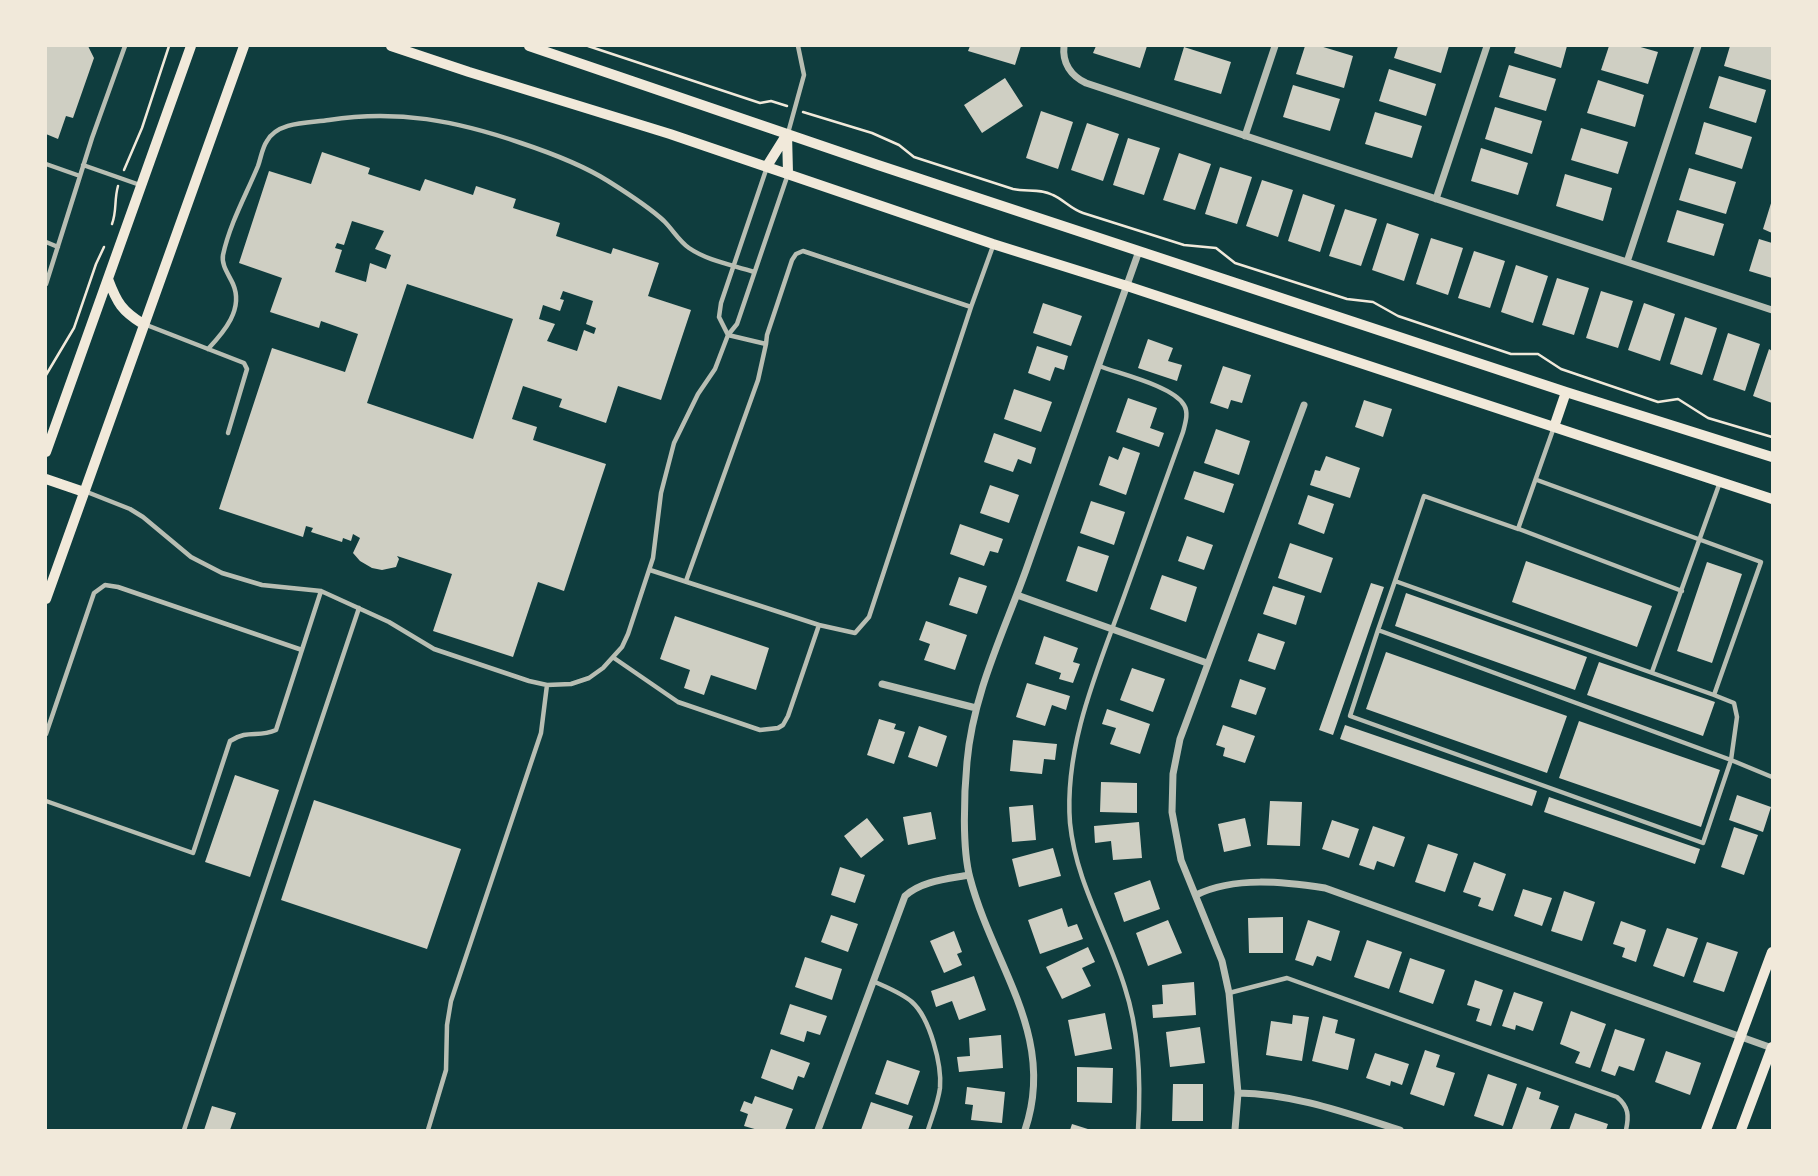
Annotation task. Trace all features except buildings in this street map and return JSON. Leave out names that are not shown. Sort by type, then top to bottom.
[{"type":"main road","points":[[46,452],[191,46]]},
{"type":"main road","points":[[46,599],[244,46]]},
{"type":"main road","points":[[391,46],[767,166],[993,244],[1127,285],[1773,499]]},
{"type":"main road","points":[[529,46],[1139,251],[1566,392],[1773,457]]},
{"type":"main road","points":[[767,166],[787,134]]},
{"type":"main road","points":[[787,134],[788,173]]},
{"type":"main road","points":[[108,279],[124,312],[144,324]]},
{"type":"main road","points":[[1554,427],[1566,392]]},
{"type":"main road","points":[[46,479],[85,492]]},
{"type":"main road","points":[[1706,1130],[1773,952]]},
{"type":"main road","points":[[1741,1130],[1772,1047]]},
{"type":"street","points":[[1064,46],[1065,62],[1071,73],[1086,83],[1773,310]]},
{"type":"street","points":[[1245,136],[1275,46]]},
{"type":"street","points":[[1436,199],[1487,46]]},
{"type":"street","points":[[1627,262],[1698,46]]},
{"type":"street","points":[[1025,1130],[1035,1078],[1032,1044],[1022,1009],[981,916],[969,875],[965,808],[972,725],[986,674],[1017,595],[1139,251]]},
{"type":"street","points":[[1236,1130],[1238,1093],[1229,993],[1222,961],[1181,860],[1172,812],[1172,787],[1180,738],[1304,405]]},
{"type":"street","points":[[1017,595],[1207,663]]},
{"type":"street","points":[[882,684],[976,708]]},
{"type":"street","points":[[818,1130],[905,896],[923,885],[969,875]]},
{"type":"street","points":[[1196,895],[1236,884],[1264,883],[1325,888],[1772,1047]]},
{"type":"street","points":[[1238,1093],[1278,1095],[1400,1130]]},
{"type":"lane","points":[[46,284],[83,165],[125,46]]},
{"type":"lane","points":[[787,134],[804,75],[798,46]]},
{"type":"lane","points":[[208,349],[229,326],[234,309],[235,292],[223,260],[236,214],[267,139],[277,130],[288,126],[349,117],[384,114],[435,119],[482,129],[557,155],[608,181],[665,222],[688,247],[754,272]]},
{"type":"lane","points":[[46,164],[80,176]]},
{"type":"lane","points":[[83,165],[141,185]]},
{"type":"lane","points":[[728,335],[719,312],[767,166]]},
{"type":"lane","points":[[85,492],[130,509],[191,556],[222,573],[262,585],[321,591],[389,622],[433,649],[529,681],[547,685],[579,682],[598,673],[614,658],[628,634],[650,570],[668,458],[686,415],[715,369],[728,335],[737,324],[788,173]]},
{"type":"lane","points":[[46,242],[58,247]]},
{"type":"lane","points":[[650,570],[819,625],[855,633],[869,617],[993,244]]},
{"type":"lane","points":[[686,582],[758,380],[767,335],[796,254],[803,251],[971,307]]},
{"type":"lane","points":[[144,324],[244,363],[247,369],[228,433]]},
{"type":"lane","points":[[728,335],[766,344]]},
{"type":"lane","points":[[1099,366],[1174,393],[1184,405],[1186,415],[1183,432],[1112,629],[1079,732],[1071,786],[1070,823],[1078,865],[1126,989],[1134,1025],[1140,1091],[1138,1130]]},
{"type":"lane","points":[[1518,529],[1554,427]]},
{"type":"lane","points":[[1537,480],[1761,562],[1714,695]]},
{"type":"lane","points":[[1651,673],[1720,481]]},
{"type":"lane","points":[[1395,580],[1734,704],[1737,717],[1731,760],[1703,843],[1350,716],[1378,630],[1395,580],[1424,496],[1682,591]]},
{"type":"lane","points":[[46,734],[94,593],[104,585],[118,587],[302,650]]},
{"type":"lane","points":[[46,801],[193,853],[230,741],[243,732],[264,734],[276,730],[321,591]]},
{"type":"lane","points":[[184,1130],[359,608]]},
{"type":"lane","points":[[614,658],[678,702],[770,731],[787,720],[819,625]]},
{"type":"lane","points":[[1378,630],[1773,777]]},
{"type":"lane","points":[[428,1130],[446,1070],[447,1025],[451,1001],[541,733],[547,685]]},
{"type":"lane","points":[[1229,993],[1287,978],[1617,1097],[1628,1112],[1626,1130]]},
{"type":"lane","points":[[873,981],[912,1002],[921,1014],[930,1035],[939,1062],[940,1089],[928,1130]]},
{"type":"path","points":[[112,225],[116,214],[114,197],[120,178],[142,128],[169,46]]},
{"type":"path","points":[[588,46],[760,103],[771,101],[872,133],[899,145],[914,157],[1013,189],[1028,192],[1038,190],[1054,195],[1083,213],[1184,245],[1216,248],[1235,263],[1347,299],[1373,302],[1398,316],[1511,354],[1538,354],[1561,369],[1658,402],[1678,399],[1687,402],[1695,411],[1709,418],[1773,438]]},
{"type":"path","points":[[46,374],[74,328],[108,236]]}]
